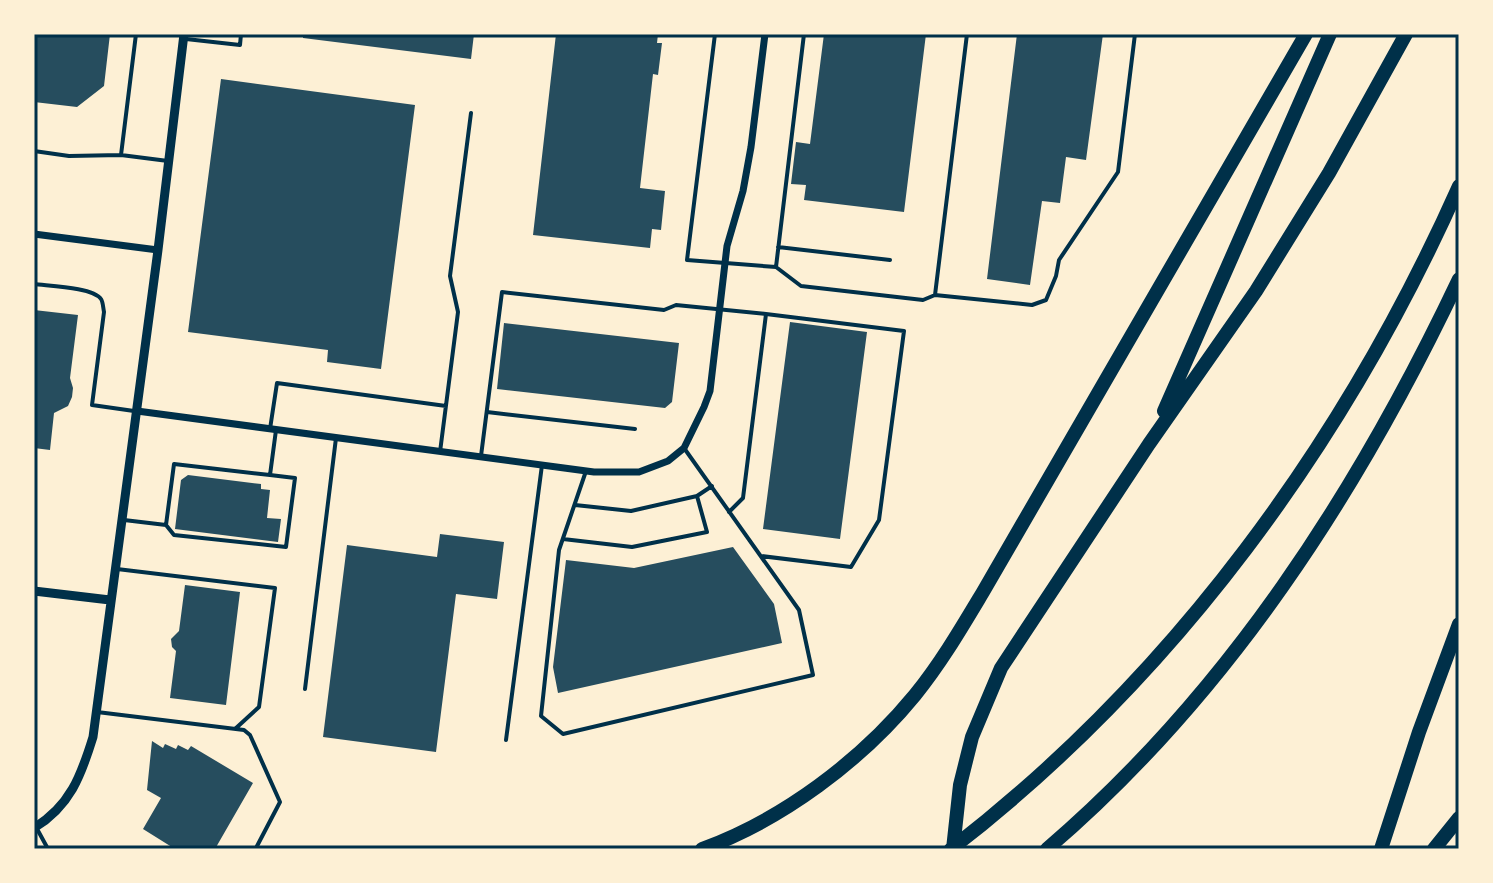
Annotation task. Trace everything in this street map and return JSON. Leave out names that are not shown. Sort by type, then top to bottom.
[{"type":"highway","points":[[702,849],[764,820],[822,781],[894,717],[937,666],[976,605],[1306,34]]},
{"type":"highway","points":[[1149,444],[1330,34]]},
{"type":"highway","points":[[952,849],[960,785],[981,712],[995,681],[1021,636],[1293,232],[1360,121],[1406,34]]},
{"type":"highway","points":[[952,849],[1032,782],[1131,685],[1283,498],[1326,435],[1391,324],[1459,186]]},
{"type":"highway","points":[[1047,849],[1090,813],[1139,764],[1255,626],[1312,545],[1392,412],[1459,279]]},
{"type":"highway","points":[[1381,849],[1419,732],[1459,624]]},
{"type":"highway","points":[[1434,849],[1459,818]]},
{"type":"street","points":[[137,411],[586,471],[639,472],[668,461],[684,448],[710,391],[725,264],[746,176],[765,34]]},
{"type":"street","points":[[35,828],[51,816],[82,776],[97,712],[184,36]]},
{"type":"street","points":[[34,234],[158,250]]},
{"type":"street","points":[[34,591],[110,600]]},
{"type":"lane","points":[[121,155],[136,34]]},
{"type":"lane","points":[[184,36],[240,45],[241,34]]},
{"type":"lane","points":[[715,34],[687,260],[776,267],[801,286],[923,300],[935,295],[1032,305],[1046,300],[1059,260],[1118,172],[1135,34]]},
{"type":"lane","points":[[776,267],[804,34]]},
{"type":"lane","points":[[935,295],[967,34]]},
{"type":"lane","points":[[440,452],[458,312],[450,276],[471,113]]},
{"type":"lane","points":[[34,151],[69,156],[121,155],[168,161]]},
{"type":"lane","points":[[778,247],[890,260]]},
{"type":"lane","points":[[34,284],[86,291],[102,300],[104,312],[92,405],[137,411]]},
{"type":"lane","points":[[481,457],[502,292],[664,310],[676,305],[719,309],[904,331],[879,520],[851,567],[761,556]]},
{"type":"lane","points":[[729,512],[743,498],[766,314]]},
{"type":"lane","points":[[270,475],[277,383],[446,406]]},
{"type":"lane","points":[[487,412],[635,429]]},
{"type":"lane","points":[[305,689],[336,438]]},
{"type":"lane","points":[[586,471],[559,550],[541,716],[563,734],[813,675],[799,610],[684,448]]},
{"type":"lane","points":[[122,520],[166,525],[174,535],[286,547],[295,478],[174,464],[166,525]]},
{"type":"lane","points":[[506,740],[542,465]]},
{"type":"lane","points":[[575,505],[631,511],[697,496],[712,486]]},
{"type":"lane","points":[[563,539],[632,547],[707,532],[697,496]]},
{"type":"lane","points":[[115,569],[275,588],[259,707],[235,729]]},
{"type":"lane","points":[[97,712],[244,730],[250,735],[280,802],[256,848]]},
{"type":"lane","points":[[35,828],[48,849]]},
{"type":"building","points":[[34,34],[110,34],[104,86],[77,107],[34,102]]},
{"type":"building","points":[[303,34],[474,34],[471,59],[303,38]]},
{"type":"building","points":[[556,34],[658,34],[657,43],[662,43],[658,75],[653,74],[640,188],[665,191],[661,230],[652,229],[650,248],[533,235]]},
{"type":"building","points":[[824,34],[926,34],[904,212],[804,200],[806,185],[791,184],[796,142],[810,144]]},
{"type":"building","points":[[1017,34],[1103,34],[1086,160],[1066,157],[1060,203],[1042,201],[1030,285],[987,279]]},
{"type":"building","points":[[221,79],[415,105],[381,369],[327,362],[328,350],[188,332]]},
{"type":"building","points":[[34,310],[78,315],[70,378],[72,397],[68,406],[54,413],[50,450],[34,448]]},
{"type":"building","points":[[790,322],[867,332],[840,539],[763,529]]},
{"type":"building","points":[[504,323],[679,343],[672,402],[665,408],[497,389]]},
{"type":"building","points":[[188,475],[261,484],[261,489],[270,490],[267,518],[281,519],[278,542],[175,529],[181,480]]},
{"type":"building","points":[[440,534],[504,542],[497,599],[456,594],[436,752],[323,737],[347,545],[437,557]]},
{"type":"building","points":[[733,547],[774,604],[782,643],[558,693],[553,667],[566,560],[634,568]]},
{"type":"building","points":[[185,585],[240,592],[226,705],[170,698],[176,651],[171,639],[179,631]]},
{"type":"building","points":[[152,741],[163,748],[165,744],[188,750],[191,746],[253,783],[215,849],[175,849],[143,829],[161,798],[147,790]]}]
